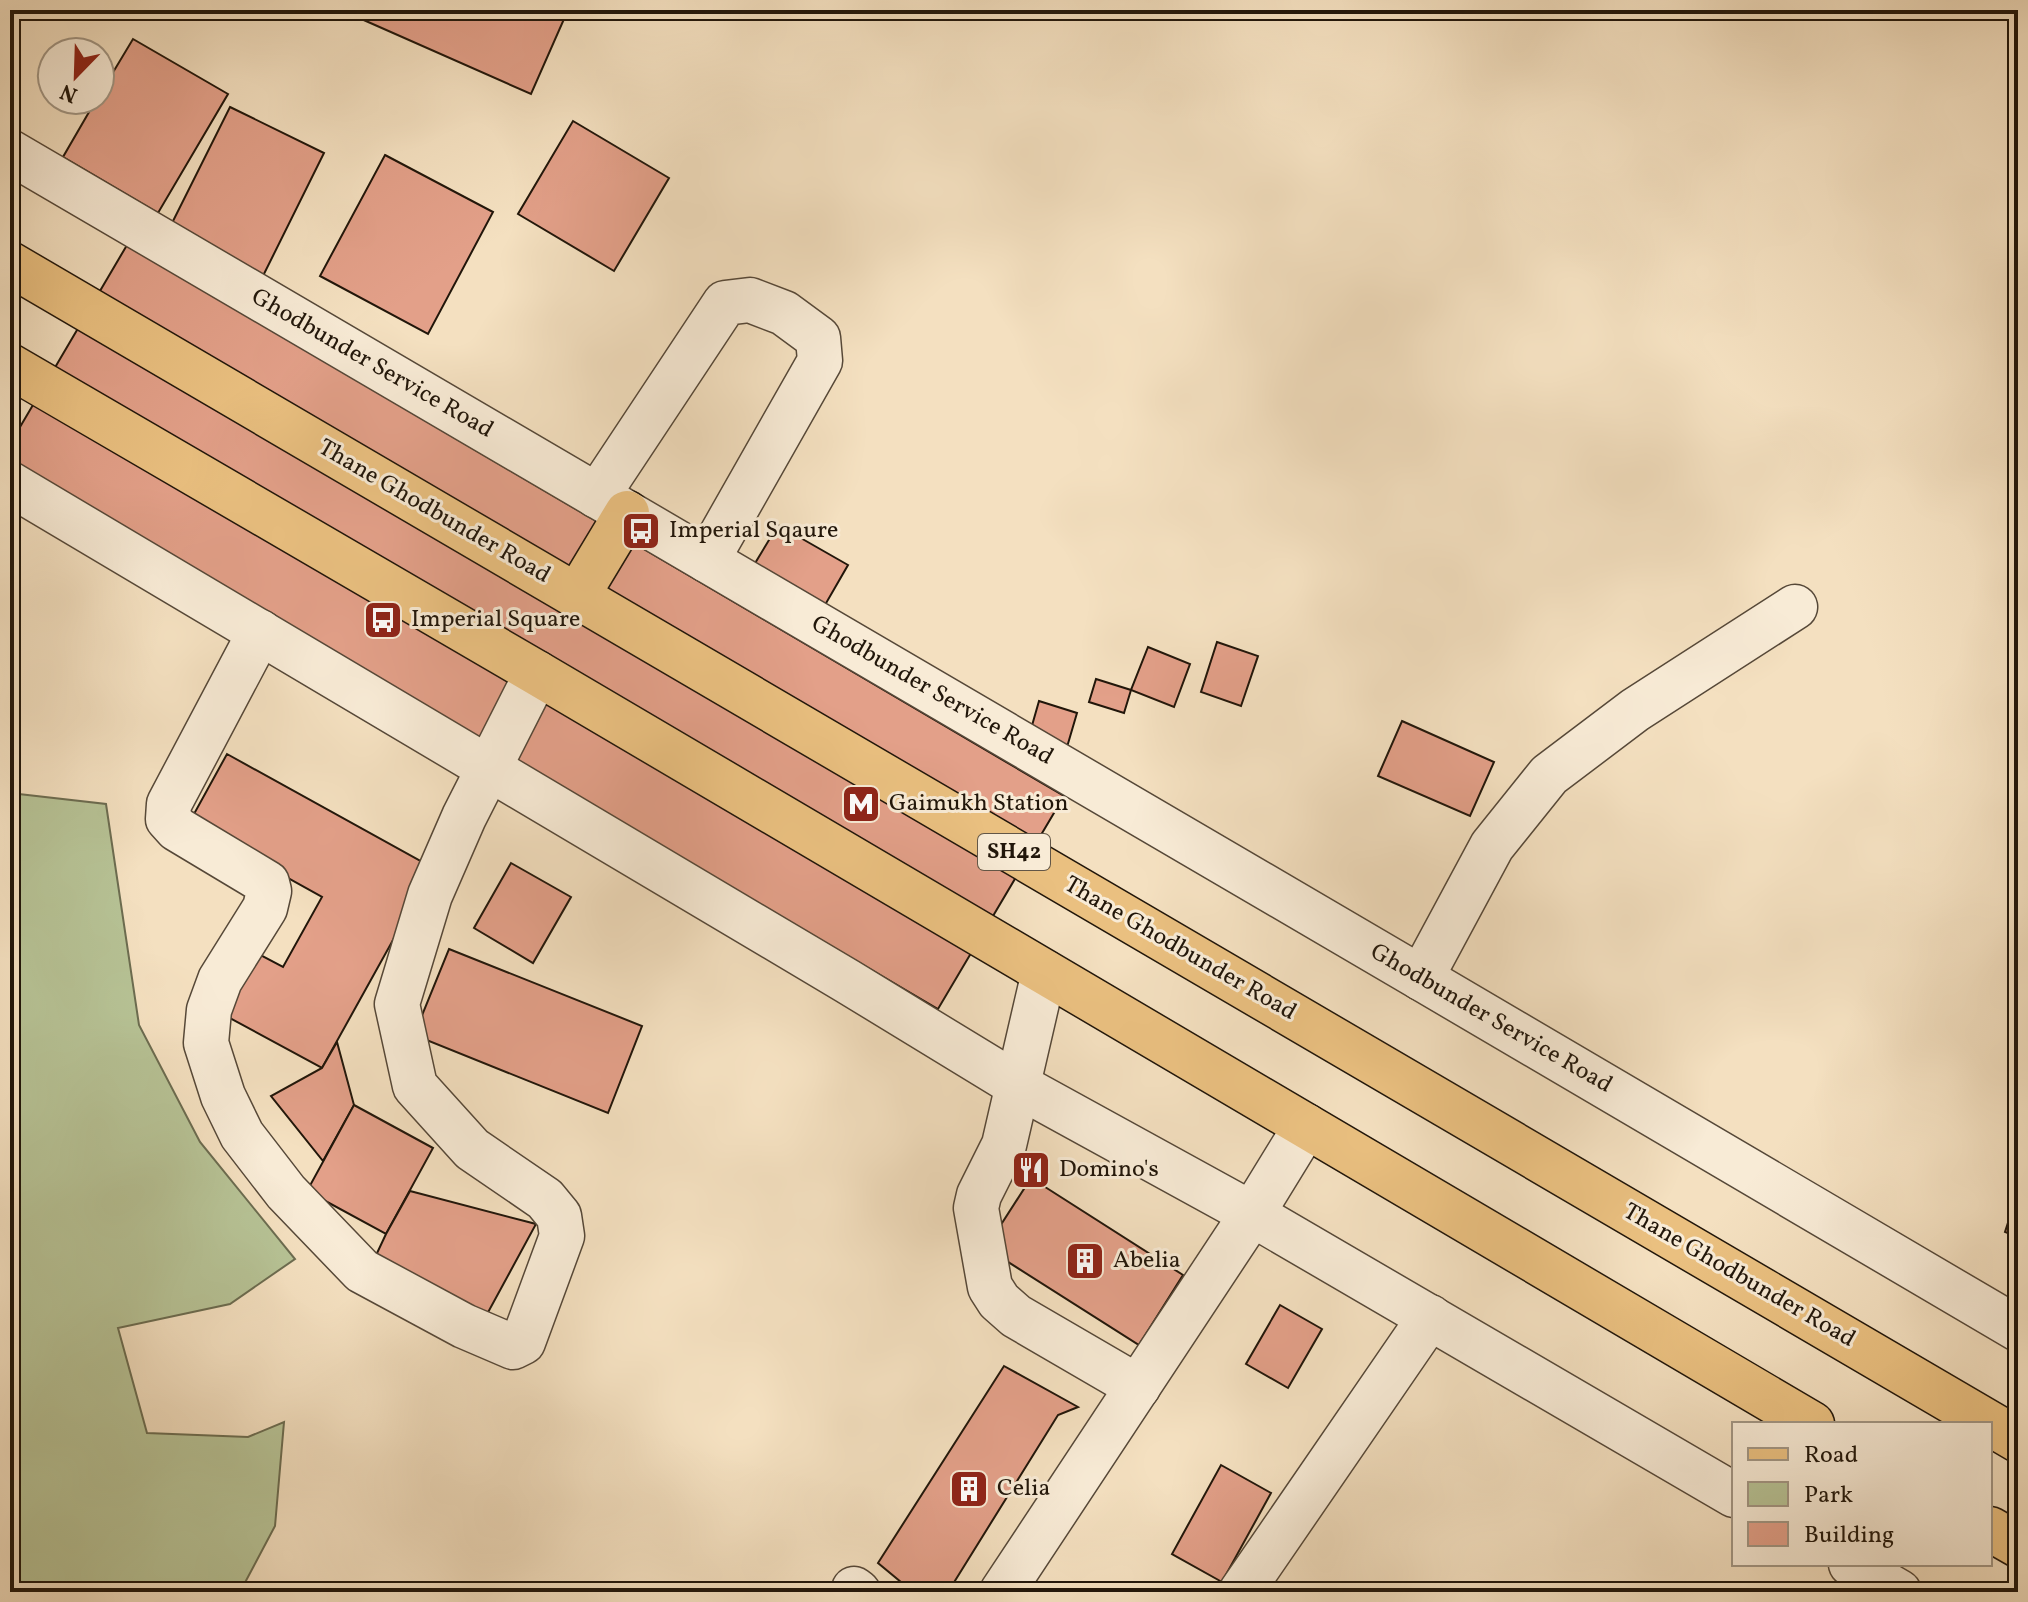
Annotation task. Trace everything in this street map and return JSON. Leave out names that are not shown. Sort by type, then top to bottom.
[{"type":"main road","name":"Thane Ghodbunder Road","points":[[10,264],[1987,1422]]},
{"type":"main road","points":[[10,366],[1809,1422]]},
{"type":"main road","points":[[577,596],[612,504]]},
{"type":"main road","name":"Thane Ghodbunder Road","points":[[1992,1425],[2018,1440]]},
{"type":"main road","points":[[1992,1530],[2018,1545]]},
{"type":"street","name":"Ghodbunder Service Road","points":[[10,152],[2018,1329]]},
{"type":"street","points":[[612,504],[725,303],[750,300],[784,313],[818,338],[820,361],[707,560]]},
{"type":"street","points":[[10,484],[1019,1086],[1252,1214],[1732,1494]]},
{"type":"street","points":[[1421,978],[1492,846],[1549,775],[1635,710],[1795,607]]},
{"type":"street","points":[[260,632],[169,804],[168,819],[177,829],[267,883],[269,891],[265,908],[220,980],[209,1010],[206,1043],[223,1096],[242,1135],[286,1192],[362,1271],[464,1326],[513,1347],[523,1342],[562,1236],[559,1216],[545,1199],[472,1149],[415,1086],[397,1004],[430,895],[464,817],[537,673]]},
{"type":"street","points":[[1044,972],[1004,1145],[979,1195],[976,1208],[990,1287],[999,1301],[1016,1316],[1138,1387]]},
{"type":"street","points":[[1002,1592],[1252,1214],[1306,1126]]},
{"type":"street","points":[[1241,1592],[1430,1317]]},
{"type":"street","points":[[1854,1566],[1899,1592]]},
{"type":"green space","points":[[10,793],[106,804],[139,1025],[200,1142],[295,1259],[230,1304],[118,1328],[147,1433],[248,1437],[284,1422],[275,1526],[240,1592],[10,1592]]},
{"type":"building","points":[[341,10],[568,10],[531,94]]},
{"type":"building","points":[[133,39],[228,94],[158,213],[63,157],[87,116],[116,116],[116,67]]},
{"type":"building","points":[[230,107],[324,153],[259,284],[165,237]]},
{"type":"building","points":[[573,121],[669,178],[614,271],[518,214]]},
{"type":"building","points":[[385,155],[493,212],[428,334],[320,276]]},
{"type":"building","points":[[127,245],[1064,796],[938,1009],[10,464],[10,444]]},
{"type":"building","points":[[778,525],[848,565],[825,605],[754,565]]},
{"type":"building","points":[[1217,642],[1258,656],[1241,706],[1201,692]]},
{"type":"building","points":[[1148,647],[1190,664],[1174,707],[1131,690]]},
{"type":"building","points":[[1096,679],[1131,690],[1124,713],[1089,702]]},
{"type":"building","points":[[1039,701],[1077,713],[1067,747],[1029,736]]},
{"type":"building","points":[[1402,721],[1494,762],[1470,816],[1378,776]]},
{"type":"building","points":[[227,754],[433,868],[322,1068],[215,1010],[249,949],[283,967],[322,897],[189,823]]},
{"type":"building","points":[[511,863],[571,897],[533,963],[474,928]]},
{"type":"building","points":[[449,949],[642,1026],[608,1113],[414,1035]]},
{"type":"building","points":[[337,1042],[354,1105],[323,1161],[271,1096],[322,1068]]},
{"type":"building","points":[[354,1105],[433,1148],[386,1234],[307,1191]]},
{"type":"building","name":"Abelia","points":[[1031,1178],[1183,1275],[1139,1345],[986,1248]]},
{"type":"building","points":[[410,1191],[536,1224],[479,1329],[370,1268]]},
{"type":"building","points":[[2018,1192],[2018,1237],[2005,1232]]},
{"type":"building","points":[[1280,1305],[1322,1329],[1288,1388],[1246,1364]]},
{"type":"building","name":"Celia","points":[[1004,1366],[1078,1407],[1058,1415],[948,1592],[913,1592],[878,1563]]},
{"type":"building","points":[[1221,1465],[1271,1493],[1222,1582],[1172,1554]]},
{"type":"place","name":"Imperial Sqaure","points":[[641,531]]},
{"type":"place","name":"Imperial Square","points":[[383,620]]},
{"type":"place","name":"Gaimukh Station","points":[[861,804]]},
{"type":"place","name":"Domino's","points":[[1031,1170]]},
{"type":"place","name":"Abelia","points":[[1085,1261]]},
{"type":"place","name":"Celia","points":[[969,1489]]}]
